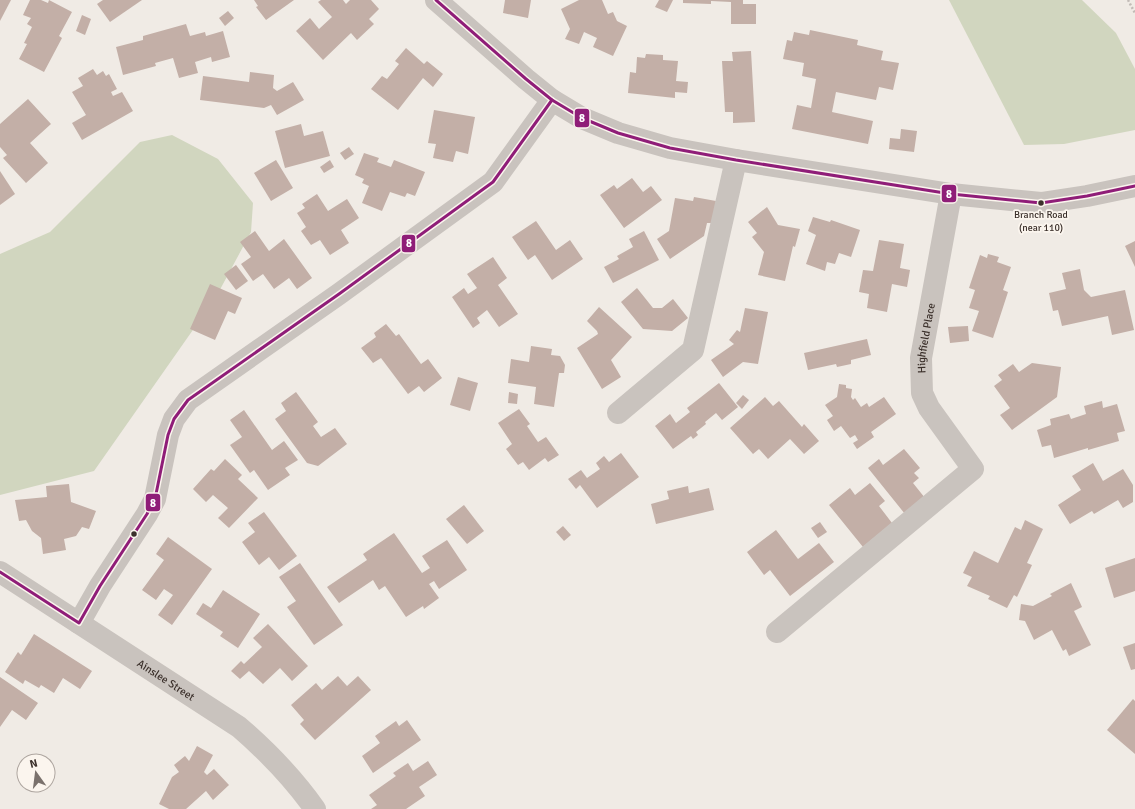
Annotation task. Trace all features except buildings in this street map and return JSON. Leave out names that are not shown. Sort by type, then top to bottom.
[{"type":"street","points":[[436,0],[552,100],[582,118],[618,133],[670,148],[951,194],[1041,203],[1087,196],[1135,186]]},
{"type":"street","points":[[79,623],[100,586],[147,514],[155,499],[168,435],[174,419],[188,400],[339,294],[493,182],[552,100]]},
{"type":"street","points":[[618,413],[693,350],[736,160]]},
{"type":"street","name":"Highfield Place","points":[[777,632],[973,468],[929,408],[922,393],[921,358],[951,194]]},
{"type":"street","name":"Ainslee Street","points":[[0,572],[239,727],[284,769],[315,809]]},
{"type":"path","points":[[1128,0],[1135,13]]},
{"type":"green space","points":[[949,0],[1082,0],[1116,33],[1135,69],[1135,130],[1064,144],[1024,145]]},
{"type":"green space","points":[[172,135],[218,159],[253,203],[251,232],[216,297],[94,471],[0,495],[0,254],[50,232],[140,142]]},
{"type":"transit line","name":"8","points":[[436,0],[552,100],[582,118],[618,133],[670,148],[951,194],[1041,203],[1087,196],[1135,186]]},
{"type":"transit line","name":"8","points":[[0,572],[79,623],[100,586],[147,514],[155,499],[168,435],[174,419],[188,400],[339,294],[493,182],[552,100]]},
{"type":"place","name":"Branch Road (near 110)","points":[[1041,203]]}]
